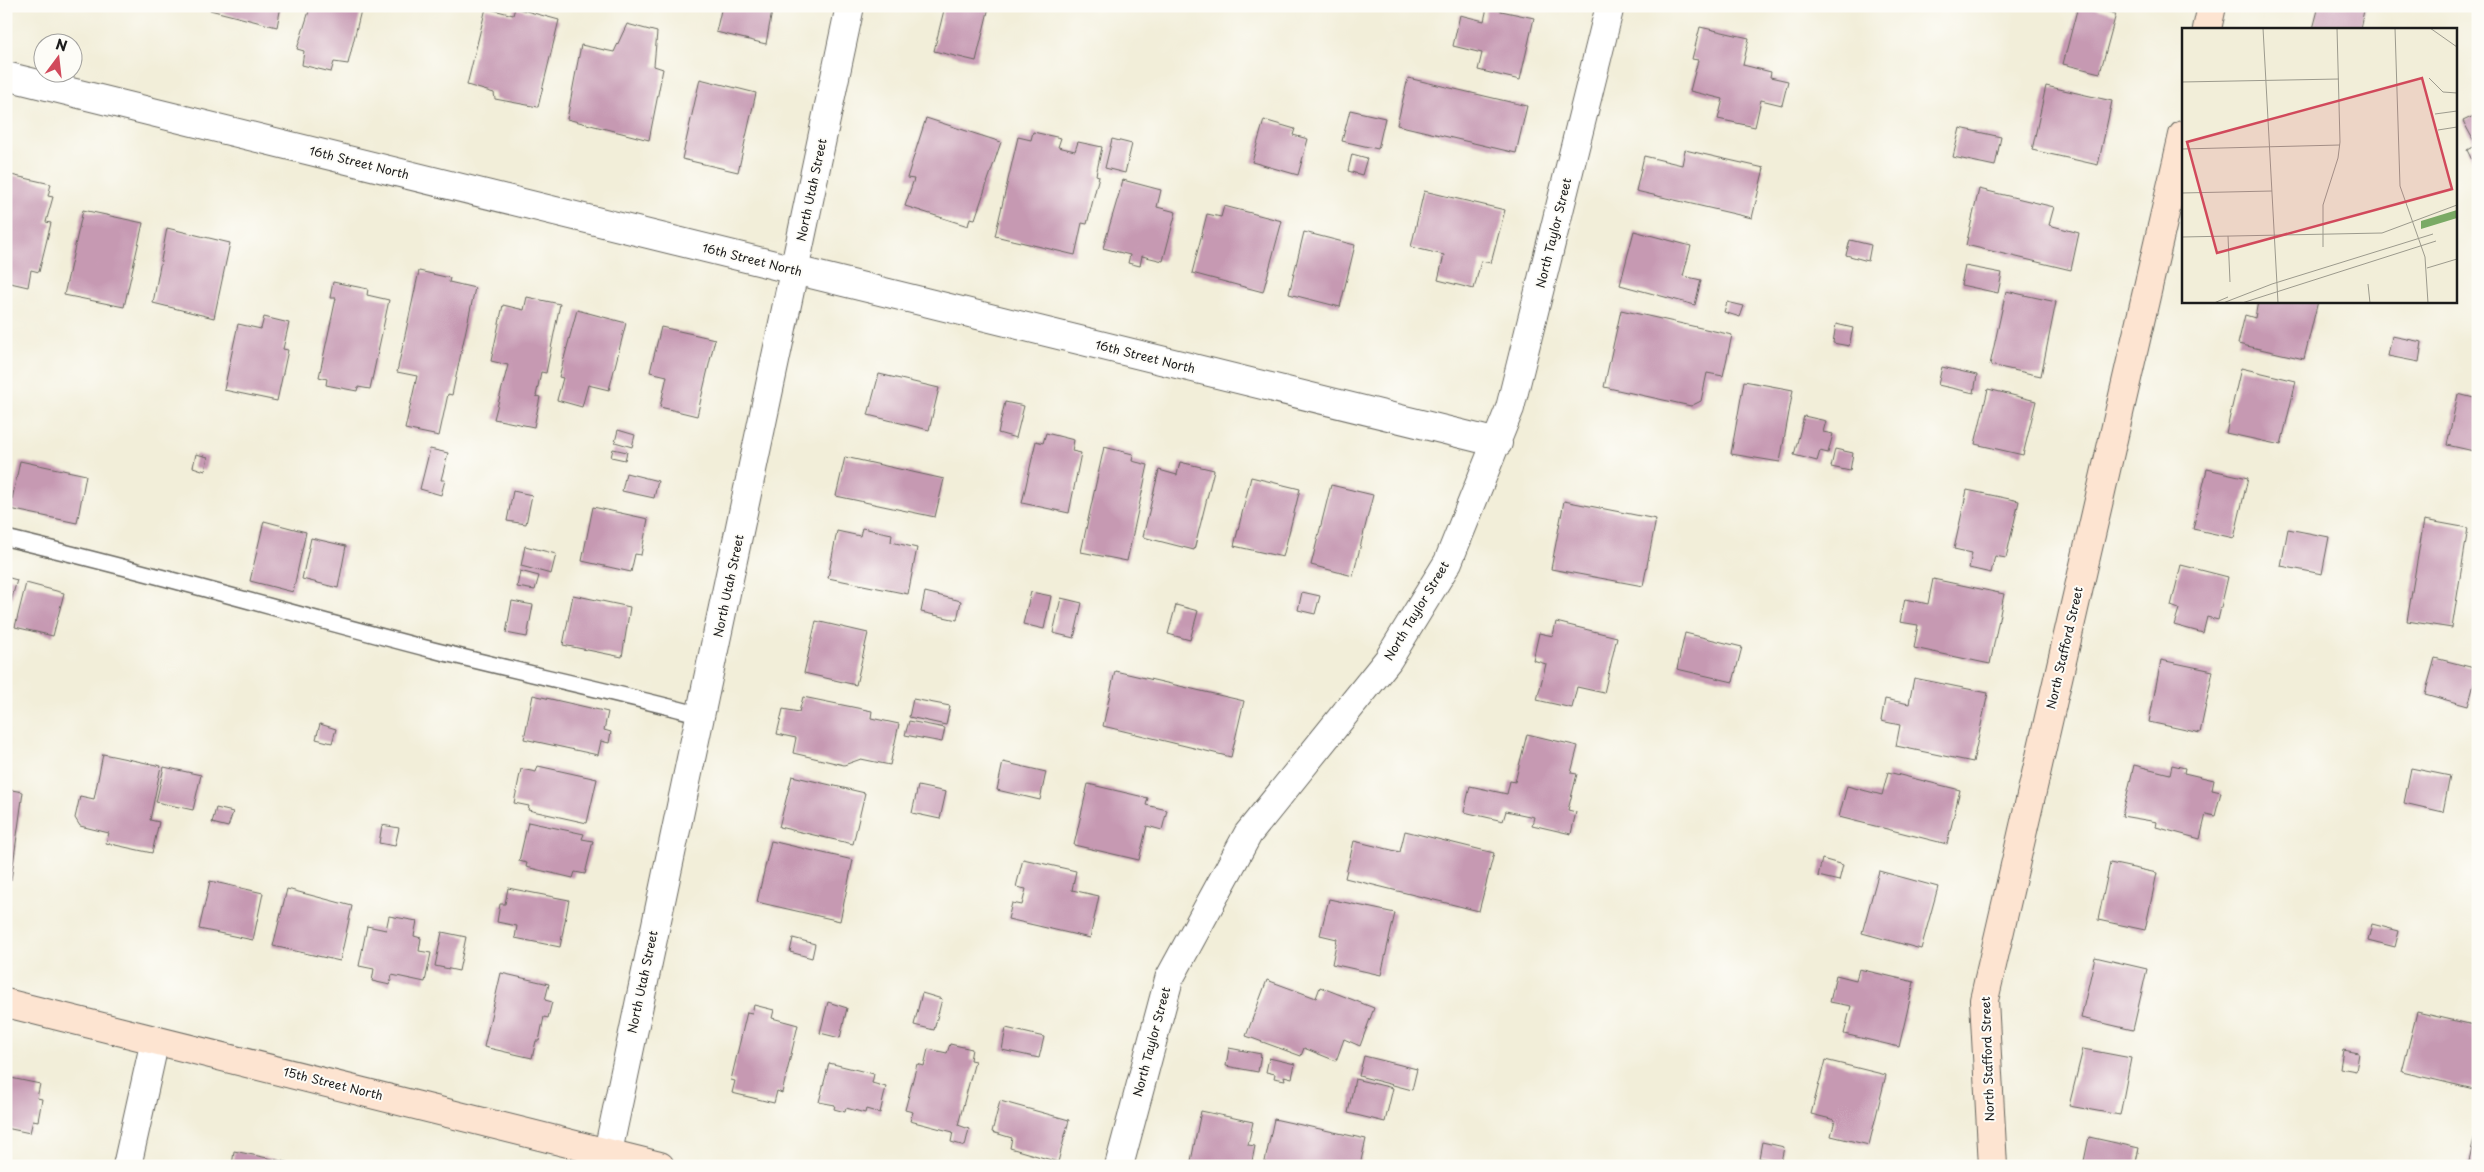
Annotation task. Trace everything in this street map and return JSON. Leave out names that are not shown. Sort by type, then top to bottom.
[{"type":"street","name":"North Utah Street","points":[[606,1159],[796,271],[850,6]]},
{"type":"street","name":"North Taylor Street","points":[[1119,1166],[1169,979],[1248,834],[1388,660],[1448,562],[1498,443],[1510,408],[1610,6]]},
{"type":"street","points":[[2207,28],[2212,6]]},
{"type":"street","name":"16th Street North","points":[[6,76],[1498,443]]},
{"type":"street","name":"North Stafford Street","points":[[1993,1166],[1984,1000],[2182,139]]},
{"type":"street","name":"15th Street North","points":[[6,1003],[156,1040],[606,1159],[660,1166]]},
{"type":"street","points":[[127,1166],[156,1040]]},
{"type":"lane","points":[[6,538],[115,563],[248,602],[701,715]]},
{"type":"building","points":[[211,6],[281,6],[277,27],[210,10]]},
{"type":"building","points":[[306,6],[362,6],[348,64],[334,62],[331,72],[302,65],[304,51],[297,49],[310,8]]},
{"type":"building","points":[[722,6],[773,6],[766,44],[716,32]]},
{"type":"building","points":[[945,6],[989,7],[976,61],[934,51]]},
{"type":"building","points":[[2078,6],[2087,6],[2116,14],[2100,73],[2063,64]]},
{"type":"building","points":[[2319,6],[2365,6],[2360,28],[2313,28]]},
{"type":"building","points":[[486,8],[513,15],[515,8],[559,20],[538,107],[495,99],[494,93],[467,85]]},
{"type":"building","points":[[1487,8],[1534,18],[1520,80],[1478,70],[1482,53],[1453,46],[1460,15],[1484,21]]},
{"type":"building","points":[[627,24],[657,32],[654,66],[663,69],[649,140],[567,119],[581,45],[614,52]]},
{"type":"building","points":[[1700,27],[1749,38],[1743,65],[1771,72],[1770,77],[1788,81],[1782,105],[1761,100],[1755,127],[1718,119],[1723,99],[1690,91],[1698,60],[1692,59]]},
{"type":"building","points":[[1408,78],[1527,106],[1516,153],[1397,125]]},
{"type":"building","points":[[700,79],[756,93],[738,172],[682,159]]},
{"type":"building","points":[[2046,86],[2112,101],[2098,165],[2032,150]]},
{"type":"building","points":[[1350,110],[1385,118],[1378,149],[1342,141]]},
{"type":"building","points":[[2478,114],[2478,172],[2467,150],[2476,145],[2463,121]]},
{"type":"building","points":[[926,118],[1001,142],[975,219],[970,218],[968,226],[905,206],[914,179],[907,178]]},
{"type":"building","points":[[1264,120],[1295,129],[1293,135],[1308,139],[1298,175],[1252,162]]},
{"type":"building","points":[[1960,128],[2001,137],[1995,166],[1953,157]]},
{"type":"building","points":[[1033,132],[1061,138],[1058,147],[1075,151],[1078,142],[1102,147],[1096,175],[1099,176],[1087,224],[1082,223],[1075,255],[995,236],[1018,137],[1031,140]]},
{"type":"building","points":[[1112,139],[1132,144],[1125,173],[1105,168]]},
{"type":"building","points":[[1685,150],[1764,168],[1752,218],[1636,191],[1644,156],[1682,165]]},
{"type":"building","points":[[1352,154],[1367,158],[1362,175],[1348,171]]},
{"type":"building","points":[[11,175],[51,184],[48,196],[53,197],[46,222],[51,223],[39,272],[31,270],[28,287],[6,282],[6,189]]},
{"type":"building","points":[[1123,180],[1161,190],[1157,207],[1176,212],[1163,261],[1142,256],[1140,266],[1128,263],[1130,255],[1103,248]]},
{"type":"building","points":[[1979,189],[2054,207],[2049,225],[2079,233],[2071,270],[1966,245]]},
{"type":"building","points":[[1424,191],[1505,210],[1491,263],[1481,261],[1474,289],[1438,280],[1444,255],[1411,247]]},
{"type":"building","points":[[1224,206],[1282,221],[1263,292],[1192,273],[1207,214],[1221,217]]},
{"type":"building","points":[[83,210],[143,223],[124,307],[64,295]]},
{"type":"building","points":[[167,228],[230,243],[214,318],[153,303]]},
{"type":"building","points":[[1634,231],[1691,246],[1683,276],[1701,280],[1695,305],[1620,285]]},
{"type":"building","points":[[1304,232],[1355,245],[1340,307],[1289,294]]},
{"type":"building","points":[[1850,240],[1871,245],[1868,261],[1846,255]]},
{"type":"building","points":[[1965,266],[2002,273],[1998,293],[1961,285]]},
{"type":"building","points":[[419,271],[450,278],[449,282],[475,288],[452,395],[448,394],[439,436],[405,429],[417,376],[397,372]]},
{"type":"building","points":[[333,282],[368,289],[367,295],[389,300],[370,389],[358,387],[357,391],[326,385],[327,379],[319,377],[336,298],[330,298]]},
{"type":"building","points":[[2006,291],[2056,302],[2041,376],[1990,365]]},
{"type":"building","points":[[527,297],[560,304],[546,373],[541,372],[536,396],[540,397],[534,427],[494,419],[508,365],[491,361],[503,305],[524,310]]},
{"type":"building","points":[[1727,302],[1744,306],[1740,317],[1724,312]]},
{"type":"building","points":[[2258,302],[2318,302],[2304,359],[2238,344],[2245,315],[2255,318]]},
{"type":"building","points":[[577,310],[626,323],[609,390],[588,385],[582,407],[557,400],[563,378],[559,377]]},
{"type":"building","points":[[1621,310],[1732,335],[1723,376],[1707,373],[1701,401],[1691,406],[1604,387]]},
{"type":"building","points":[[264,317],[289,323],[283,349],[288,350],[277,401],[224,390],[238,324],[261,329]]},
{"type":"building","points":[[1836,324],[1853,328],[1849,346],[1833,343]]},
{"type":"building","points":[[661,327],[715,339],[697,416],[660,407],[667,376],[650,372]]},
{"type":"building","points":[[2392,336],[2422,342],[2419,362],[2388,356]]},
{"type":"building","points":[[1942,367],[1977,375],[1974,393],[1938,385]]},
{"type":"building","points":[[2241,368],[2296,381],[2281,445],[2226,433]]},
{"type":"building","points":[[879,374],[939,388],[929,430],[868,415]]},
{"type":"building","points":[[1744,381],[1793,390],[1780,462],[1731,454]]},
{"type":"building","points":[[1988,389],[2036,401],[2023,455],[1975,444]]},
{"type":"building","points":[[2458,394],[2478,399],[2478,452],[2447,445]]},
{"type":"building","points":[[1005,402],[1024,406],[1016,438],[998,433]]},
{"type":"building","points":[[1804,416],[1826,421],[1823,432],[1833,434],[1828,453],[1820,451],[1817,461],[1794,455]]},
{"type":"building","points":[[618,430],[635,435],[632,447],[615,442]]},
{"type":"building","points":[[1046,433],[1074,440],[1072,451],[1081,453],[1069,513],[1022,503],[1036,441],[1043,443]]},
{"type":"building","points":[[1104,447],[1133,454],[1132,461],[1148,465],[1127,561],[1081,552]]},
{"type":"building","points":[[430,449],[448,453],[441,480],[445,480],[441,495],[420,489]]},
{"type":"building","points":[[613,449],[627,452],[625,460],[611,457]]},
{"type":"building","points":[[1835,449],[1853,453],[1850,471],[1831,467]]},
{"type":"building","points":[[196,454],[208,457],[205,471],[193,467]]},
{"type":"building","points":[[845,457],[944,479],[935,517],[836,496]]},
{"type":"building","points":[[20,461],[86,475],[77,523],[10,509]]},
{"type":"building","points":[[1180,462],[1214,470],[1194,550],[1143,537],[1159,470],[1177,475]]},
{"type":"building","points":[[2207,469],[2248,478],[2234,538],[2193,529]]},
{"type":"building","points":[[626,473],[658,481],[654,498],[622,491]]},
{"type":"building","points":[[1251,477],[1300,489],[1283,557],[1234,546]]},
{"type":"building","points":[[1331,485],[1373,495],[1353,576],[1311,565]]},
{"type":"building","points":[[1967,490],[2019,501],[2006,558],[1995,556],[1991,573],[1969,568],[1972,553],[1954,549]]},
{"type":"building","points":[[513,491],[532,495],[526,524],[507,521]]},
{"type":"building","points":[[1564,501],[1656,519],[1643,586],[1551,569]]},
{"type":"building","points":[[593,507],[648,519],[641,555],[635,554],[631,572],[582,561]]},
{"type":"building","points":[[2424,520],[2468,528],[2452,628],[2407,621]]},
{"type":"building","points":[[264,521],[306,532],[293,592],[250,581]]},
{"type":"building","points":[[862,528],[892,534],[891,542],[917,548],[908,594],[828,578],[837,531],[860,536]]},
{"type":"building","points":[[2288,529],[2329,537],[2322,574],[2281,566]]},
{"type":"building","points":[[311,538],[346,546],[338,588],[302,579]]},
{"type":"building","points":[[525,546],[556,554],[551,574],[521,566]]},
{"type":"building","points":[[2181,565],[2228,577],[2218,620],[2207,617],[2203,633],[2174,625],[2179,609],[2171,606]]},
{"type":"building","points":[[520,571],[539,576],[535,590],[517,587]]},
{"type":"building","points":[[6,577],[17,580],[11,601],[6,600]]},
{"type":"building","points":[[1933,579],[2004,594],[1990,664],[1914,648],[1918,625],[1900,622],[1905,599],[1928,604]]},
{"type":"building","points":[[26,583],[64,593],[53,636],[15,627]]},
{"type":"building","points":[[925,592],[961,601],[957,620],[921,612]]},
{"type":"building","points":[[1031,592],[1051,596],[1044,629],[1023,624]]},
{"type":"building","points":[[1302,592],[1320,596],[1315,614],[1298,610]]},
{"type":"building","points":[[573,595],[630,607],[622,657],[563,645]]},
{"type":"building","points":[[1061,598],[1082,603],[1074,638],[1053,633]]},
{"type":"building","points":[[512,601],[533,605],[527,637],[506,633]]},
{"type":"building","points":[[1176,605],[1198,611],[1190,640],[1168,634]]},
{"type":"building","points":[[816,621],[868,633],[856,685],[804,673]]},
{"type":"building","points":[[1556,622],[1617,637],[1604,693],[1577,687],[1572,708],[1537,700],[1546,664],[1533,660],[1539,633],[1553,636]]},
{"type":"building","points":[[1685,633],[1742,647],[1733,682],[1677,669]]},
{"type":"building","points":[[2435,658],[2478,669],[2468,706],[2425,694]]},
{"type":"building","points":[[2161,660],[2213,671],[2200,733],[2149,722]]},
{"type":"building","points":[[1115,671],[1244,701],[1231,757],[1103,726]]},
{"type":"building","points":[[1914,678],[1988,693],[1973,762],[1896,746],[1900,725],[1881,721],[1885,699],[1909,704]]},
{"type":"building","points":[[533,695],[608,712],[604,730],[611,732],[609,743],[601,741],[598,755],[524,739]]},
{"type":"building","points":[[803,697],[872,711],[871,718],[899,724],[890,765],[861,759],[844,765],[793,753],[796,738],[777,734],[783,709],[799,712]]},
{"type":"building","points":[[913,699],[950,706],[946,725],[909,717]]},
{"type":"building","points":[[909,721],[945,728],[942,742],[905,735]]},
{"type":"building","points":[[320,724],[336,729],[332,743],[316,739]]},
{"type":"building","points":[[1527,734],[1578,746],[1571,773],[1577,774],[1568,810],[1576,812],[1571,834],[1532,825],[1534,817],[1506,811],[1503,821],[1464,812],[1470,786],[1507,794],[1510,781],[1515,782]]},
{"type":"building","points":[[103,754],[161,766],[150,820],[159,822],[152,853],[106,843],[109,833],[80,826],[75,818],[80,796],[94,799]]},
{"type":"building","points":[[1003,762],[1046,772],[1040,800],[997,790]]},
{"type":"building","points":[[2134,765],[2170,774],[2172,765],[2185,768],[2184,773],[2214,780],[2212,790],[2221,792],[2215,816],[2206,814],[2200,839],[2156,827],[2157,822],[2122,816]]},
{"type":"building","points":[[538,766],[597,779],[587,823],[528,810],[529,806],[514,803],[521,769],[536,772]]},
{"type":"building","points":[[164,767],[201,775],[193,810],[156,802]]},
{"type":"building","points":[[2411,768],[2450,776],[2443,812],[2404,803]]},
{"type":"building","points":[[1888,772],[1960,790],[1947,844],[1839,817],[1847,786],[1882,795]]},
{"type":"building","points":[[792,776],[865,793],[853,844],[779,827]]},
{"type":"building","points":[[1088,784],[1148,798],[1146,805],[1167,810],[1162,830],[1147,826],[1139,860],[1074,845]]},
{"type":"building","points":[[918,786],[946,792],[940,819],[912,813]]},
{"type":"building","points":[[6,789],[23,792],[11,880],[6,879]]},
{"type":"building","points":[[216,808],[233,812],[228,827],[212,823]]},
{"type":"building","points":[[528,822],[584,834],[582,839],[593,841],[585,874],[575,872],[573,878],[526,867],[527,863],[519,861]]},
{"type":"building","points":[[382,825],[399,828],[395,846],[379,843]]},
{"type":"building","points":[[1405,831],[1494,853],[1479,911],[1345,878],[1354,841],[1400,852]]},
{"type":"building","points":[[771,841],[853,860],[840,921],[757,902]]},
{"type":"building","points":[[1023,859],[1076,871],[1072,890],[1099,896],[1090,938],[1008,919],[1012,903],[1022,905],[1026,889],[1016,887]]},
{"type":"building","points":[[1822,859],[1843,865],[1839,881],[1818,876]]},
{"type":"building","points":[[2110,863],[2157,873],[2145,930],[2098,920]]},
{"type":"building","points":[[1879,871],[1938,887],[1921,949],[1862,933]]},
{"type":"building","points":[[210,881],[263,893],[253,940],[199,929]]},
{"type":"building","points":[[508,888],[569,900],[560,947],[515,938],[517,926],[497,922],[500,904],[505,904]]},
{"type":"building","points":[[287,889],[352,906],[340,961],[273,946]]},
{"type":"building","points":[[1329,899],[1395,913],[1381,975],[1332,964],[1337,939],[1320,935]]},
{"type":"building","points":[[389,916],[417,921],[414,936],[421,938],[419,951],[431,953],[425,982],[392,975],[390,985],[372,981],[374,969],[359,966],[367,926],[386,930]]},
{"type":"building","points":[[2372,924],[2399,931],[2395,947],[2368,940]]},
{"type":"building","points":[[442,932],[466,937],[459,971],[435,966]]},
{"type":"building","points":[[793,938],[815,944],[812,958],[790,952]]},
{"type":"building","points":[[2095,957],[2147,969],[2133,1030],[2081,1018]]},
{"type":"building","points":[[1859,969],[1914,982],[1899,1047],[1844,1034],[1851,1006],[1830,1002],[1836,975],[1856,980]]},
{"type":"building","points":[[501,973],[549,984],[545,1000],[552,1002],[548,1018],[544,1017],[539,1041],[536,1041],[532,1058],[484,1047]]},
{"type":"building","points":[[1267,980],[1316,998],[1320,987],[1374,1008],[1360,1046],[1344,1039],[1336,1061],[1304,1048],[1301,1056],[1246,1036]]},
{"type":"building","points":[[922,993],[942,999],[934,1030],[914,1025]]},
{"type":"building","points":[[828,1002],[847,1008],[840,1038],[820,1033]]},
{"type":"building","points":[[754,1005],[774,1010],[772,1018],[798,1025],[782,1093],[777,1091],[774,1103],[732,1093],[735,1081],[731,1080],[747,1012],[752,1013]]},
{"type":"building","points":[[2417,1012],[2478,1026],[2478,1090],[2402,1072]]},
{"type":"building","points":[[1006,1028],[1044,1037],[1039,1058],[1002,1050]]},
{"type":"building","points":[[950,1044],[972,1049],[970,1060],[975,1061],[958,1125],[969,1129],[965,1146],[951,1142],[953,1132],[910,1121],[913,1112],[905,1110],[917,1064],[924,1066],[928,1049],[947,1053]]},
{"type":"building","points":[[1229,1048],[1261,1054],[1258,1072],[1226,1066]]},
{"type":"building","points":[[2083,1049],[2131,1058],[2120,1115],[2069,1106]]},
{"type":"building","points":[[2343,1050],[2359,1053],[2356,1071],[2340,1068]]},
{"type":"building","points":[[1364,1056],[1417,1069],[1412,1090],[1359,1076]]},
{"type":"building","points":[[1269,1058],[1295,1064],[1292,1078],[1284,1076],[1285,1080],[1274,1078],[1275,1074],[1266,1072]]},
{"type":"building","points":[[1825,1060],[1886,1075],[1869,1145],[1831,1136],[1835,1120],[1811,1114]]},
{"type":"building","points":[[829,1063],[874,1074],[872,1083],[886,1087],[880,1113],[866,1109],[865,1113],[846,1108],[845,1112],[834,1109],[835,1105],[819,1102]]},
{"type":"building","points":[[6,1077],[40,1084],[37,1098],[42,1099],[38,1121],[33,1120],[30,1133],[6,1128]]},
{"type":"building","points":[[1355,1079],[1393,1088],[1385,1122],[1348,1113]]},
{"type":"building","points":[[1000,1101],[1069,1120],[1058,1162],[1010,1148],[1012,1138],[992,1132]]},
{"type":"building","points":[[1201,1111],[1253,1122],[1248,1145],[1255,1146],[1251,1166],[1190,1166]]},
{"type":"building","points":[[1274,1119],[1366,1139],[1360,1165],[1350,1163],[1349,1166],[1264,1166]]},
{"type":"building","points":[[2477,1126],[2478,1166],[2468,1166]]},
{"type":"building","points":[[2089,1137],[2139,1148],[2135,1166],[2083,1166]]},
{"type":"building","points":[[1762,1142],[1784,1147],[1781,1162],[1759,1158]]},
{"type":"building","points":[[234,1151],[301,1165],[301,1166],[232,1166]]}]
